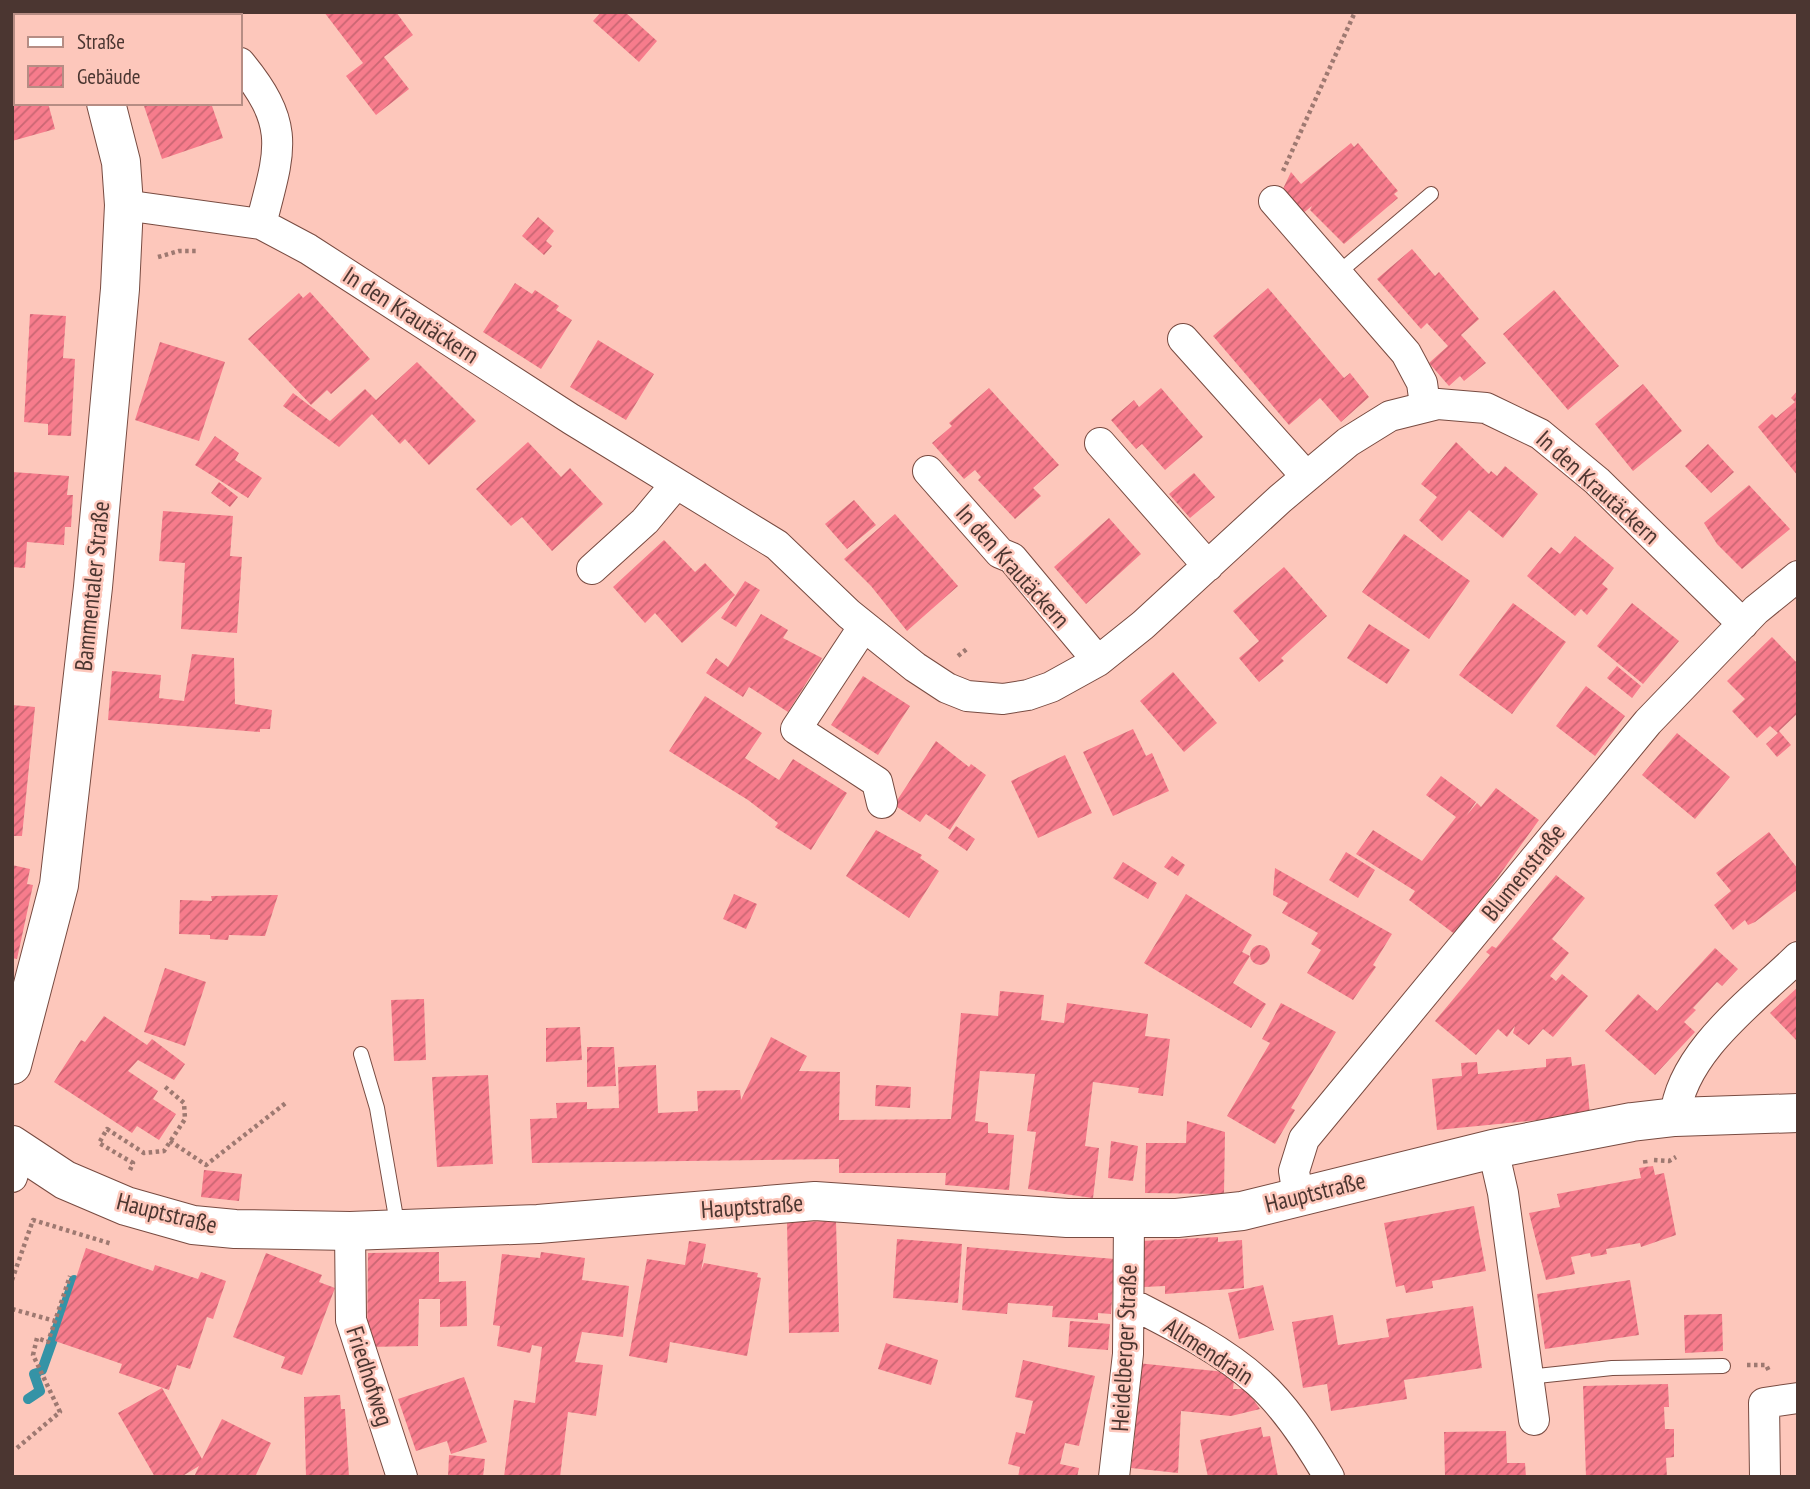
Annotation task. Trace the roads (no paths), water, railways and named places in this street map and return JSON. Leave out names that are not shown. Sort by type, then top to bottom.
[{"type":"main road","name":"Bammentaler Straße","points":[[12,1065],[40,966],[65,847],[120,289],[124,205],[121,162],[107,105]]},
{"type":"main road","name":"Hauptstraße","points":[[15,1158],[154,1215],[193,1224],[235,1228],[349,1231],[538,1224],[815,1201],[1129,1219],[1177,1218],[1242,1211],[1493,1149],[1675,1117],[1798,1112]]},
{"type":"street","points":[[242,66],[267,98],[278,133],[277,161],[261,224]]},
{"type":"street","points":[[1274,201],[1415,365],[1425,405]]},
{"type":"street","name":"In den Krautäckern","points":[[124,205],[261,224],[382,295],[676,484],[777,545],[864,626],[929,677],[947,688],[973,697],[1003,699],[1028,695],[1051,687],[1098,661],[1208,566],[1306,476],[1377,422],[1425,405],[1461,404],[1486,408],[1540,433],[1597,481],[1743,624]]},
{"type":"street","points":[[1183,339],[1306,476]]},
{"type":"street","points":[[1100,443],[1208,566]]},
{"type":"street","name":"In den Krautäckern","points":[[929,471],[1000,553],[1012,558],[1098,661]]},
{"type":"street","points":[[592,569],[645,521],[676,484]]},
{"type":"street","name":"Blumenstraße","points":[[1298,1196],[1295,1162],[1304,1139],[1648,722],[1743,624],[1798,576]]},
{"type":"street","points":[[864,626],[796,729],[877,782],[882,803]]},
{"type":"street","points":[[1675,1117],[1677,1101],[1694,1062],[1798,957]]},
{"type":"street","points":[[1493,1149],[1503,1193],[1534,1420]]},
{"type":"street","name":"Heidelberger Straße","points":[[1114,1477],[1123,1408],[1130,1303],[1129,1219]]},
{"type":"street","name":"Friedhofweg","points":[[349,1231],[350,1301],[354,1332],[402,1477]]},
{"type":"street","name":"Allmendrain","points":[[1130,1303],[1213,1350],[1258,1381],[1300,1432],[1329,1477]]},
{"type":"street","points":[[1765,1477],[1765,1403],[1798,1398]]},
{"type":"lane","points":[[1337,274],[1431,194]]},
{"type":"lane","points":[[361,1054],[377,1108],[398,1230]]},
{"type":"lane","points":[[1528,1377],[1612,1368],[1723,1366]]},
{"type":"waterway","points":[[42,1370],[74,1280]]},
{"type":"waterway","points":[[28,1399],[40,1391],[34,1374],[37,1373]]}]
